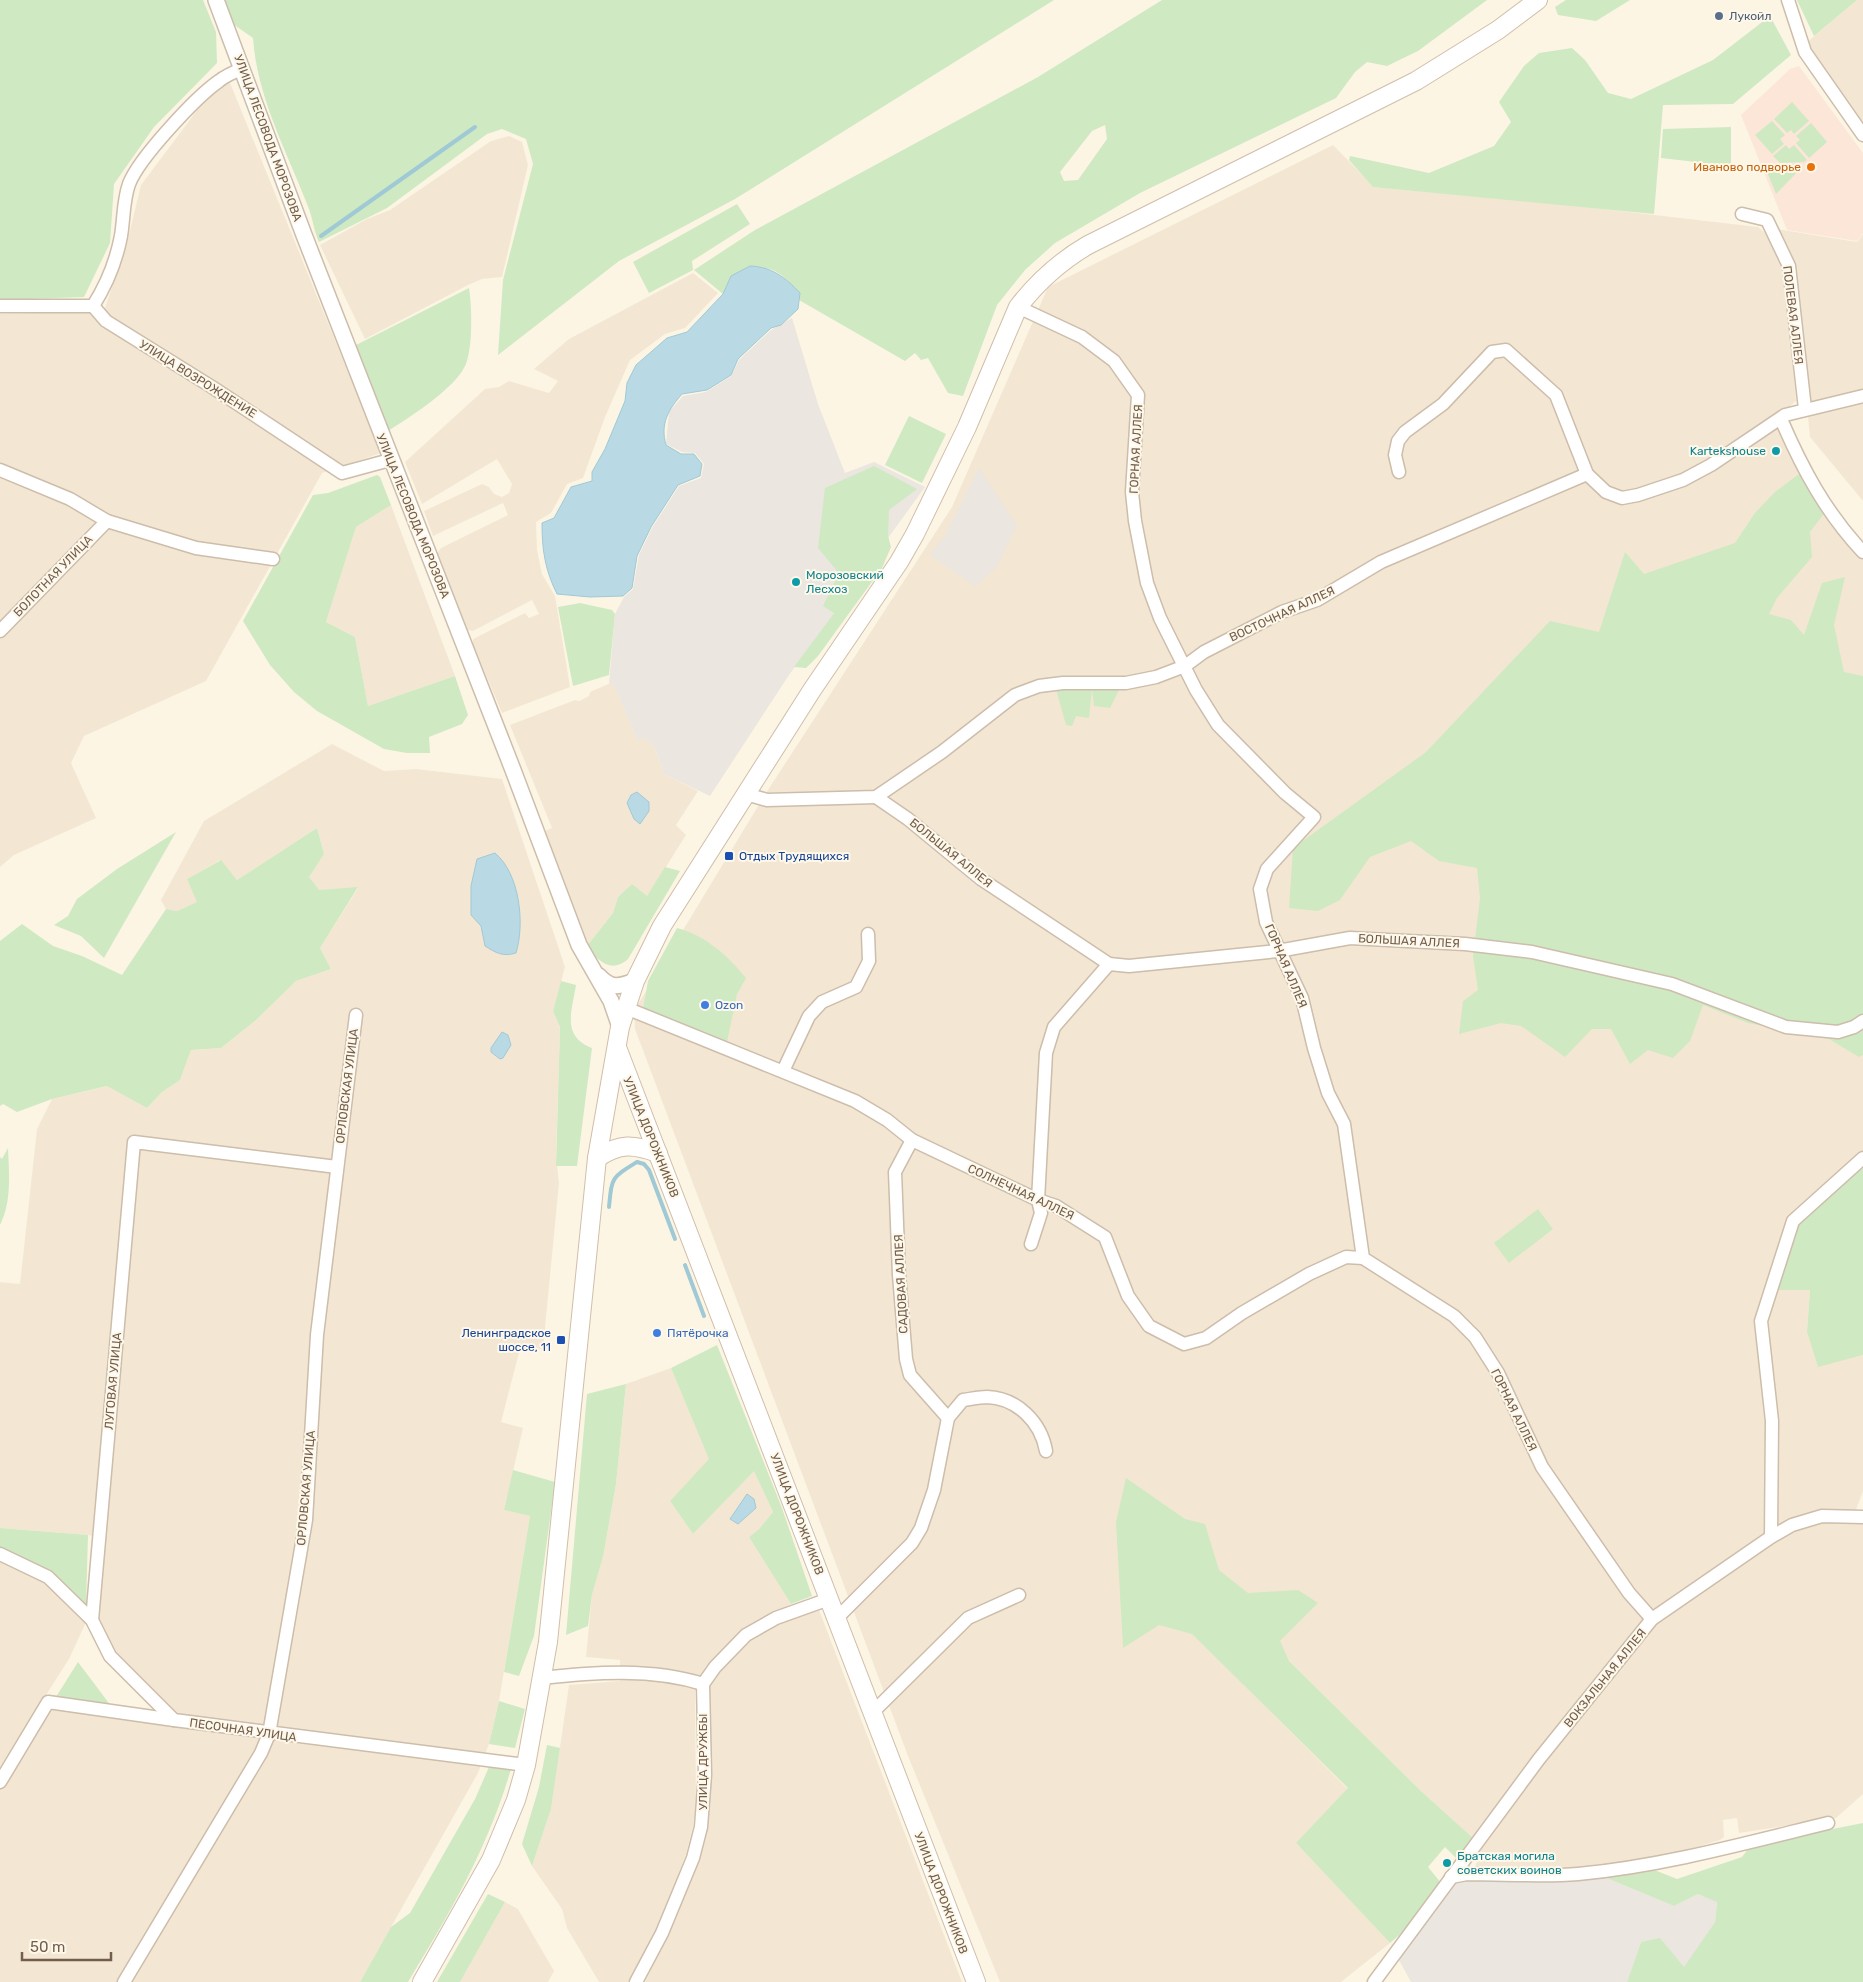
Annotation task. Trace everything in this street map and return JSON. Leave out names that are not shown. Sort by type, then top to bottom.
[{"type":"main road","points":[[422,1982],[491,1860],[516,1800],[526,1765],[542,1678],[560,1527],[597,1158],[620,1027],[635,981],[662,926],[812,690],[899,562],[915,534],[967,427],[1018,307],[1040,280],[1068,257],[1088,245],[1416,81],[1498,30],[1538,0]]},
{"type":"main road","name":"УЛИЦА ДОРОЖНИКОВ","points":[[617,1047],[628,1081],[658,1153],[976,1982]]},
{"type":"main road","points":[[597,1158],[611,1149],[626,1146],[640,1146],[658,1153]]},
{"type":"street","name":"УЛИЦА ЛЕСОВОДА МОРОЗОВА","points":[[216,0],[390,460],[495,722],[579,945],[596,972],[616,1011],[620,1027]]},
{"type":"street","points":[[1788,0],[1805,52],[1863,135]]},
{"type":"street","points":[[0,306],[93,306],[104,288],[115,262],[130,182],[144,157],[204,94],[220,80],[242,68]]},
{"type":"street","name":"ПОЛЕВАЯ АЛЛЕЯ","points":[[1742,214],[1767,220],[1789,266],[1804,409]]},
{"type":"street","name":"УЛИЦА ВОЗРОЖДЕНИЕ","points":[[93,306],[106,321],[212,387],[342,473],[390,460]]},
{"type":"street","name":"ГОРНАЯ АЛЛЕЯ","points":[[1018,307],[1082,337],[1114,361],[1138,396],[1132,492],[1147,582],[1160,618],[1196,690],[1218,725],[1285,793],[1314,817],[1268,869],[1260,889],[1266,922],[1278,951],[1302,998],[1314,1048],[1328,1093],[1344,1124],[1363,1258],[1454,1316],[1474,1337],[1498,1373],[1542,1467],[1629,1593],[1652,1620]]},
{"type":"street","points":[[1399,472],[1395,455],[1398,441],[1405,432],[1443,404],[1492,352],[1506,350],[1556,395],[1587,474],[1606,492],[1622,498],[1638,495],[1683,480],[1711,466],[1785,416],[1804,409],[1863,396]]},
{"type":"street","points":[[1781,419],[1800,464],[1840,528],[1863,552]]},
{"type":"street","points":[[0,470],[70,499],[107,521],[196,548],[273,559]]},
{"type":"street","name":"ВОСТОЧНАЯ АЛЛЕЯ","points":[[876,797],[942,752],[1016,695],[1040,686],[1055,684],[1126,683],[1156,677],[1185,666],[1204,652],[1282,612],[1316,600],[1381,562],[1587,474]]},
{"type":"street","name":"БОЛОТНАЯ УЛИЦА","points":[[0,631],[107,521]]},
{"type":"street","points":[[746,794],[767,800],[876,797]]},
{"type":"street","name":"БОЛЬШАЯ АЛЛЕЯ","points":[[876,797],[908,819],[981,880],[1110,964],[1129,966],[1278,951],[1350,938],[1465,944],[1532,952],[1672,984],[1786,1027],[1838,1032],[1854,1027],[1863,1021]]},
{"type":"street","points":[[783,1072],[809,1016],[822,1002],[856,986],[869,961],[868,934]]},
{"type":"street","points":[[1031,1244],[1041,1212],[1038,1200],[1046,1053],[1054,1027],[1110,964]]},
{"type":"street","points":[[596,972],[607,984],[619,987],[635,981]]},
{"type":"street","name":"СОЛНЕЧНАЯ АЛЛЕЯ","points":[[626,1008],[855,1101],[886,1120],[912,1140],[1038,1200],[1056,1206],[1106,1237],[1128,1296],[1149,1326],[1184,1344],[1206,1338],[1242,1313],[1309,1274],[1346,1257],[1363,1258]]},
{"type":"street","name":"ОРЛОВСКАЯ УЛИЦА","points":[[124,1982],[261,1753],[269,1734],[306,1520],[317,1334],[356,1015]]},
{"type":"street","name":"САДОВАЯ АЛЛЕЯ","points":[[912,1140],[895,1172],[899,1275],[906,1359],[910,1375],[948,1418]]},
{"type":"street","name":"ЛУГОВАЯ УЛИЦА","points":[[92,1620],[134,1142],[336,1167]]},
{"type":"street","points":[[1771,1537],[1772,1421],[1761,1321],[1794,1221],[1863,1158]]},
{"type":"street","points":[[836,1619],[912,1543],[920,1528],[934,1490],[948,1418],[963,1400],[988,1397],[1013,1403],[1036,1424],[1043,1435],[1046,1451]]},
{"type":"street","name":"ВОКЗАЛЬНАЯ АЛЛЕЯ","points":[[1374,1982],[1539,1759],[1652,1620],[1771,1537],[1792,1525],[1822,1516],[1863,1517]]},
{"type":"street","name":"ПЕСОЧНАЯ УЛИЦА","points":[[0,1554],[48,1577],[92,1620],[110,1656],[174,1720],[269,1734],[496,1759],[526,1765]]},
{"type":"street","points":[[872,1713],[968,1618],[1019,1595]]},
{"type":"street","points":[[542,1678],[577,1674],[660,1674],[682,1677],[703,1684],[715,1667],[746,1635],[776,1618],[829,1599]]},
{"type":"street","name":"УЛИЦА ДРУЖБЫ","points":[[636,1982],[662,1934],[693,1858],[701,1827],[705,1775],[703,1684]]},
{"type":"street","points":[[0,1782],[48,1702],[174,1720]]},
{"type":"street","points":[[1451,1877],[1467,1874],[1576,1874],[1614,1869],[1667,1861],[1828,1823]]},
{"type":"shaded area","points":[[1857,0],[1863,0],[1863,142],[1805,44]]},
{"type":"shaded area","points":[[1799,66],[1863,153],[1863,233],[1857,241],[1787,230],[1741,115],[1790,69]]},
{"type":"shaded area","points":[[228,78],[381,453],[322,473],[206,681],[84,736],[71,763],[96,818],[14,855],[0,867],[0,314],[104,311],[127,243],[141,185],[213,89]]},
{"type":"shaded area","points":[[509,136],[522,142],[528,165],[502,277],[482,279],[468,285],[365,339],[320,245],[367,219],[390,210],[491,141]]},
{"type":"shaded area","points":[[1333,145],[1374,187],[1551,203],[1758,227],[1765,233],[1784,268],[1796,401],[1783,412],[1806,465],[1831,505],[1863,546],[1863,1162],[1794,1221],[1771,1290],[1810,1290],[1807,1332],[1818,1366],[1863,1355],[1863,1491],[1854,1515],[1863,1517],[1863,1794],[1836,1818],[1739,1833],[1737,1818],[1723,1820],[1724,1837],[1720,1840],[1667,1856],[1576,1868],[1475,1867],[1483,1843],[1473,1838],[1421,1791],[1288,1660],[1201,1642],[1348,1789],[1297,1844],[1390,1943],[1341,1982],[1000,1982],[908,1756],[635,1029],[634,1011],[766,793],[952,507],[1048,287]]},
{"type":"shaded area","points":[[1777,229],[1857,242],[1863,234],[1863,501],[1810,437],[1792,255]]},
{"type":"shaded area","points":[[693,273],[718,293],[685,328],[665,334],[630,360],[605,417],[583,478],[567,484],[551,513],[536,522],[537,550],[542,574],[555,596],[570,687],[502,713],[473,644],[473,639],[525,613],[529,618],[539,614],[532,600],[473,631],[468,630],[437,553],[441,548],[508,515],[503,503],[433,536],[424,511],[482,484],[489,487],[494,494],[502,497],[509,493],[512,484],[497,459],[422,504],[405,462],[485,389],[499,387],[509,381],[549,393],[558,381],[534,369],[569,339]]},
{"type":"shaded area","name":"Морозовский Лесхоз","points":[[792,318],[818,404],[845,473],[874,462],[925,487],[789,675],[710,796],[664,774],[654,746],[644,738],[638,741],[613,683],[609,684],[615,614],[624,597],[633,589],[639,555],[652,528],[679,486],[701,478],[704,464],[695,453],[682,452],[666,444],[669,412],[683,396],[706,392],[731,376],[739,360],[771,330]]},
{"type":"shaded area","points":[[979,468],[1017,526],[995,569],[975,586],[930,555],[945,536]]},
{"type":"shaded area","points":[[391,505],[455,676],[368,706],[355,637],[326,622],[356,527]]},
{"type":"shaded area","points":[[613,682],[638,741],[644,738],[654,746],[664,774],[698,791],[676,825],[686,835],[647,897],[632,884],[618,897],[613,913],[587,946],[545,831],[552,828],[510,725],[575,700],[579,701],[589,696],[590,692]]},
{"type":"shaded area","points":[[332,744],[384,771],[416,769],[502,779],[565,967],[553,1011],[560,1027],[556,1155],[559,1183],[543,1349],[520,1349],[501,1422],[523,1428],[504,1510],[530,1516],[499,1701],[489,1744],[478,1773],[360,1982],[0,1982],[0,1560],[44,1580],[87,1620],[69,1659],[39,1706],[172,1723],[173,1709],[114,1650],[99,1620],[106,1539],[88,1535],[0,1528],[0,1282],[20,1284],[37,1129],[52,1099],[108,1086],[147,1108],[162,1092],[180,1080],[191,1050],[221,1048],[256,1020],[296,981],[331,969],[320,948],[358,888],[319,891],[308,877],[324,854],[317,828],[237,880],[220,860],[187,879],[198,902],[177,911],[166,909],[161,900],[204,821]]},
{"type":"shaded area","points":[[671,1368],[710,1459],[670,1501],[693,1534],[754,1470],[773,1512],[759,1529],[749,1537],[791,1604],[742,1629],[710,1663],[700,1678],[695,1690],[696,1800],[693,1826],[686,1854],[657,1929],[635,1972],[628,1982],[599,1982],[567,1928],[562,1909],[532,1866],[551,1809],[569,1685],[620,1681],[620,1660],[586,1657],[592,1595],[603,1557],[616,1484],[626,1384]]},
{"type":"shaded area","points":[[819,1610],[962,1982],[645,1982],[667,1937],[699,1860],[706,1831],[711,1783],[709,1684],[750,1640],[779,1624]]},
{"type":"shaded area","points":[[1604,1877],[1674,1906],[1698,1894],[1717,1901],[1715,1922],[1684,1968],[1660,1939],[1641,1942],[1627,1982],[1411,1982],[1399,1960],[1454,1883],[1468,1879]]},
{"type":"shaded area","points":[[505,1902],[518,1909],[554,1971],[548,1982],[460,1982]]},
{"type":"green space","points":[[0,0],[203,0],[216,32],[217,63],[154,127],[114,184],[110,243],[84,297],[0,300]]},
{"type":"green space","points":[[225,0],[1054,0],[735,199],[619,261],[498,355],[503,280],[533,164],[526,139],[502,129],[487,134],[387,208],[319,242],[309,209],[267,104],[260,82],[253,38],[233,24]]},
{"type":"green space","points":[[1162,0],[1487,0],[1418,51],[1387,66],[1367,62],[1355,72],[1336,98],[1140,193],[1055,243],[1025,270],[997,305],[963,396],[948,393],[928,358],[921,360],[915,353],[905,361],[799,300],[800,293],[776,272],[762,269],[731,276],[723,294],[694,270],[755,230],[1038,77]],"holes":[[[1105,125],[1107,139],[1078,180],[1064,181],[1060,172],[1092,131]]]},
{"type":"green space","points":[[1566,0],[1630,0],[1596,21],[1558,15],[1555,7]]},
{"type":"green space","points":[[1797,0],[1857,0],[1814,36]]},
{"type":"green space","points":[[1770,16],[1791,55],[1733,104],[1663,105],[1654,214],[1373,187],[1349,160],[1350,156],[1429,173],[1494,146],[1511,122],[1499,102],[1524,66],[1539,53],[1572,48],[1585,60],[1608,93],[1631,99],[1713,60]]},
{"type":"green space","points":[[1792,102],[1809,121],[1794,134],[1791,130],[1787,133],[1774,119]]},
{"type":"green space","points":[[1772,121],[1785,135],[1780,139],[1784,144],[1772,154],[1755,135]]},
{"type":"green space","points":[[1811,123],[1827,142],[1809,158],[1796,143],[1800,140],[1796,136]]},
{"type":"green space","points":[[1731,127],[1731,166],[1661,158],[1663,129]]},
{"type":"green space","points":[[1786,145],[1789,149],[1794,145],[1807,160],[1804,162],[1780,163],[1773,156]]},
{"type":"green space","points":[[1776,166],[1802,167],[1776,194],[1767,172]]},
{"type":"green space","points":[[737,204],[750,224],[692,261],[693,270],[649,293],[633,262]]},
{"type":"green space","points":[[469,288],[471,305],[470,347],[466,364],[461,373],[443,392],[388,431],[356,345]]},
{"type":"green space","points":[[909,416],[946,434],[922,483],[885,465]]},
{"type":"green space","points":[[874,466],[917,489],[889,510],[888,536],[891,547],[882,568],[818,656],[806,668],[794,667],[834,613],[823,606],[839,573],[818,548],[825,488]]},
{"type":"green space","points":[[1799,474],[1826,511],[1810,532],[1812,557],[1777,598],[1769,614],[1791,620],[1804,635],[1822,583],[1845,577],[1834,625],[1844,672],[1863,676],[1863,1055],[1859,1057],[1829,1039],[1748,1023],[1703,1005],[1690,1041],[1673,1058],[1648,1050],[1630,1064],[1611,1029],[1592,1029],[1565,1057],[1521,1026],[1501,1023],[1459,1034],[1463,1001],[1478,990],[1473,956],[1480,898],[1477,868],[1439,861],[1411,841],[1370,857],[1340,900],[1318,911],[1289,908],[1293,848],[1426,752],[1550,621],[1599,632],[1625,552],[1644,574],[1735,543],[1755,513],[1775,492]]},
{"type":"green space","points":[[377,475],[380,477],[391,505],[356,527],[326,622],[355,637],[368,706],[455,676],[468,715],[462,724],[429,737],[430,753],[407,753],[384,749],[317,711],[294,692],[270,665],[243,621],[313,495],[328,493]]},
{"type":"green space","points":[[580,603],[612,610],[615,614],[609,675],[573,686],[558,607]]},
{"type":"green space","points":[[1120,688],[1110,708],[1094,706],[1092,689],[1089,718],[1076,716],[1072,726],[1066,725],[1056,689]]},
{"type":"green space","points":[[317,828],[324,854],[309,877],[319,890],[358,887],[320,948],[331,969],[296,981],[256,1020],[221,1048],[191,1050],[180,1080],[162,1092],[147,1108],[107,1086],[52,1099],[17,1112],[3,1104],[0,1106],[0,941],[22,924],[53,946],[82,956],[122,975],[166,909],[177,911],[197,902],[187,879],[221,860],[237,880]]},
{"type":"green space","points":[[176,832],[104,958],[81,936],[54,925],[68,916],[77,899],[117,869]]},
{"type":"green space","points":[[665,867],[680,871],[628,959],[616,965],[605,964],[600,961],[587,946],[613,913],[618,897],[632,884],[647,896]]},
{"type":"green space","points":[[677,928],[697,936],[715,947],[746,978],[737,994],[727,1042],[643,1009],[648,981]]},
{"type":"green space","points":[[561,981],[576,985],[571,1013],[572,1030],[582,1043],[592,1048],[577,1166],[556,1166],[560,1027],[553,1011]]},
{"type":"green space","points":[[8,1148],[8,1197],[0,1225],[0,1157],[2,1159]]},
{"type":"green space","points":[[1863,1168],[1863,1355],[1818,1367],[1807,1332],[1810,1290],[1778,1290],[1800,1220]]},
{"type":"green space","points":[[1538,1209],[1553,1229],[1509,1263],[1494,1243]]},
{"type":"green space","points":[[717,1345],[782,1508],[812,1596],[791,1604],[749,1537],[759,1529],[773,1512],[754,1471],[693,1534],[670,1501],[709,1459],[671,1368]]},
{"type":"green space","points":[[626,1384],[616,1484],[603,1557],[592,1595],[588,1626],[566,1635],[587,1394]]},
{"type":"green space","points":[[513,1470],[555,1482],[534,1636],[519,1676],[504,1672],[530,1516],[504,1510]]},
{"type":"green space","points":[[1126,1478],[1185,1519],[1205,1524],[1219,1570],[1248,1593],[1298,1590],[1318,1603],[1280,1641],[1289,1661],[1421,1791],[1473,1838],[1458,1860],[1445,1847],[1428,1867],[1441,1883],[1414,1922],[1390,1943],[1296,1843],[1348,1788],[1192,1634],[1159,1625],[1123,1648],[1116,1522]]},
{"type":"green space","points":[[0,1528],[88,1535],[86,1605],[0,1549]]},
{"type":"green space","points":[[78,1662],[111,1706],[56,1697]]},
{"type":"green space","points":[[499,1701],[525,1709],[515,1748],[489,1744]]},
{"type":"green space","points":[[547,1745],[560,1748],[551,1809],[532,1866],[522,1844],[539,1787]]},
{"type":"green space","points":[[489,1767],[511,1769],[491,1826],[467,1879],[424,1956],[408,1982],[360,1982],[391,1927],[410,1913],[475,1799]]},
{"type":"green space","points":[[1863,1823],[1863,1982],[1627,1982],[1641,1942],[1660,1938],[1684,1967],[1715,1922],[1717,1902],[1698,1894],[1674,1906],[1604,1877],[1652,1869],[1677,1879],[1742,1857],[1751,1845]]},
{"type":"green space","points":[[488,1894],[505,1902],[460,1982],[437,1982]]},
{"type":"water","points":[[750,266],[765,268],[789,282],[800,293],[798,309],[781,325],[771,328],[738,359],[731,375],[707,390],[682,394],[669,412],[664,430],[666,445],[681,454],[694,454],[702,464],[700,476],[678,485],[651,527],[637,556],[632,588],[623,596],[590,597],[557,594],[545,560],[542,523],[554,518],[571,487],[592,481],[592,472],[605,449],[625,401],[627,383],[636,365],[667,338],[687,332],[723,294],[731,276]]},
{"type":"water","points":[[637,792],[649,802],[649,811],[640,824],[634,819],[627,803],[631,795]]},
{"type":"water","points":[[495,853],[510,873],[515,886],[520,914],[519,941],[516,953],[507,955],[500,954],[485,946],[481,926],[471,915],[471,886],[477,859]]},
{"type":"water","points":[[502,1032],[508,1035],[511,1045],[503,1058],[500,1059],[491,1052],[491,1048]]},
{"type":"water","points":[[747,1494],[754,1499],[756,1508],[738,1524],[730,1519]]},
{"type":"waterway","points":[[321,236],[475,127]]},
{"type":"waterway","points":[[609,1207],[614,1179],[637,1162],[644,1164],[649,1170],[675,1239]]},
{"type":"waterway","points":[[685,1265],[704,1316]]},
{"type":"place","name":"Лукойл","points":[[1719,16]]},
{"type":"place","name":"Иваново подворье","points":[[1811,167]]},
{"type":"place","name":"Kartekshouse","points":[[1776,451]]},
{"type":"place","name":"Морозовский Лесхоз","points":[[796,582]]},
{"type":"place","name":"Отдых Трудящихся","points":[[729,856]]},
{"type":"place","name":"Ozon","points":[[705,1005]]},
{"type":"place","name":"Пятёрочка","points":[[657,1333]]},
{"type":"place","name":"Ленинградское шоссе, 11","points":[[561,1340]]},
{"type":"place","name":"Братская могила советских воинов","points":[[1447,1863]]}]
